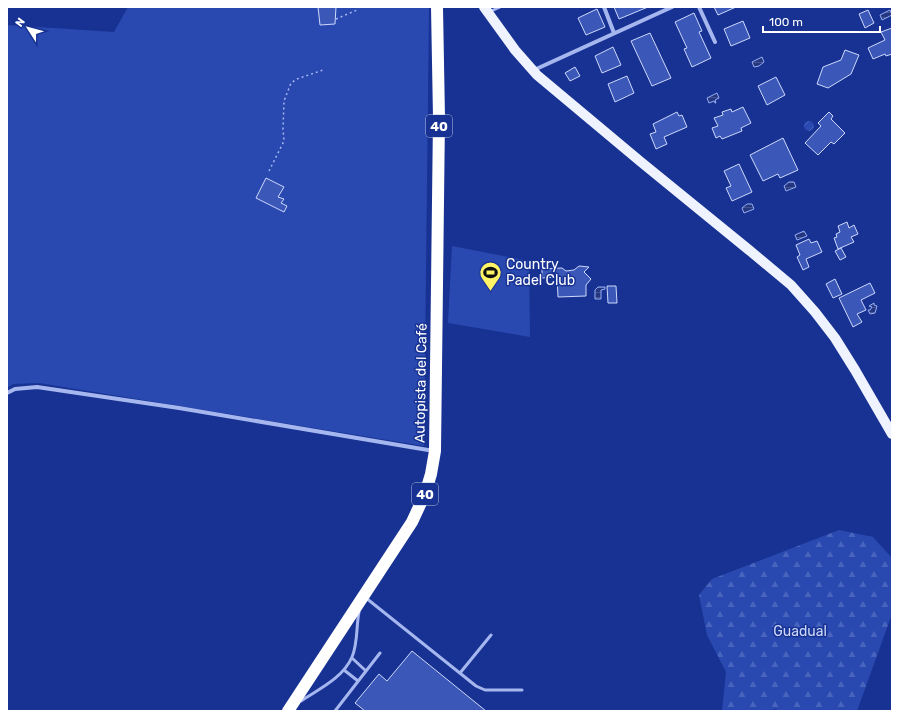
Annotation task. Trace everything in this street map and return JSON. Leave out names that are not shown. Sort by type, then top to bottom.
[{"type":"highway","name":"Autopista del Café","points":[[290,709],[412,522],[425,494],[431,474],[435,451],[439,126],[437,9]]},
{"type":"main road","points":[[485,10],[533,71],[635,158],[750,250],[791,285],[815,312],[835,338],[892,434]]},
{"type":"street","points":[[604,7],[614,34]]},
{"type":"street","points":[[533,71],[672,7]]},
{"type":"street","points":[[698,7],[715,42]]},
{"type":"street","points":[[7,393],[15,389],[37,387],[179,408],[435,451]]},
{"type":"lane","points":[[485,10],[500,7]]},
{"type":"lane","points":[[290,709],[329,684],[344,670],[352,658],[357,635],[358,618],[362,597],[476,686],[484,690],[522,690]]},
{"type":"lane","points":[[460,673],[491,635]]},
{"type":"lane","points":[[335,711],[380,653]]},
{"type":"lane","points":[[352,658],[366,671]]},
{"type":"lane","points":[[344,670],[358,681]]},
{"type":"path","points":[[336,19],[357,10],[358,7]]},
{"type":"path","points":[[269,171],[284,141],[282,129],[284,101],[291,83],[297,78],[323,70]]},
{"type":"green space","points":[[128,7],[429,7],[424,446],[39,383],[13,384],[7,388],[7,25],[114,32]]},
{"type":"green space","points":[[807,121],[811,121],[814,126],[811,131],[807,131],[804,128],[804,124]]},
{"type":"green space","name":"Country Padel Club","points":[[452,246],[529,261],[530,337],[448,323]]},
{"type":"green space","name":"Guadual","points":[[839,530],[873,537],[892,558],[892,614],[857,711],[781,711],[774,709],[772,711],[722,711],[726,672],[707,635],[699,595],[712,579]]},
{"type":"shaded area","points":[[890,10],[892,15],[882,20],[880,15]]},
{"type":"shaded area","points":[[762,57],[764,62],[759,66],[754,67],[752,62]]},
{"type":"shaded area","points":[[717,93],[719,98],[715,100],[716,103],[714,101],[709,103],[707,98]]},
{"type":"shaded area","points":[[789,182],[794,182],[796,187],[786,191],[784,186]]},
{"type":"shaded area","points":[[747,204],[752,204],[754,209],[744,213],[742,208]]},
{"type":"shaded area","points":[[804,231],[807,236],[797,240],[795,235]]},
{"type":"shaded area","points":[[598,287],[605,287],[605,289],[601,290],[601,299],[595,299],[595,290]]},
{"type":"shaded area","points":[[874,303],[874,305],[877,306],[875,313],[870,314],[868,310],[872,307],[869,306]]},
{"type":"building","points":[[318,7],[336,7],[335,24],[320,25]]},
{"type":"building","points":[[614,7],[648,7],[619,19]]},
{"type":"building","points":[[714,7],[736,7],[718,15]]},
{"type":"building","points":[[597,9],[605,27],[586,35],[578,18]]},
{"type":"building","points":[[868,10],[874,23],[865,28],[859,14]]},
{"type":"building","points":[[694,13],[702,31],[699,32],[711,58],[692,67],[684,49],[687,48],[675,22]]},
{"type":"building","points":[[743,21],[750,38],[731,46],[724,29]]},
{"type":"building","points":[[892,28],[892,54],[886,56],[885,54],[873,59],[868,48],[885,40],[881,32]]},
{"type":"building","points":[[650,33],[671,78],[652,86],[631,41]]},
{"type":"building","points":[[613,47],[621,65],[602,73],[595,56]]},
{"type":"building","points":[[845,50],[859,55],[851,74],[828,88],[817,84],[823,67],[841,60]]},
{"type":"building","points":[[575,67],[580,76],[570,81],[565,73]]},
{"type":"building","points":[[627,76],[634,93],[615,102],[608,84]]},
{"type":"building","points":[[776,77],[785,95],[767,105],[758,86]]},
{"type":"building","points":[[743,107],[751,123],[741,128],[742,131],[722,139],[720,136],[716,138],[712,128],[718,126],[714,118],[723,115],[722,112],[731,109],[732,112]]},
{"type":"building","points":[[677,112],[679,116],[682,115],[687,127],[664,137],[667,144],[656,149],[650,134],[656,132],[653,124]]},
{"type":"building","points":[[829,112],[833,116],[831,119],[845,133],[834,144],[831,142],[818,155],[805,143],[821,126],[818,123]]},
{"type":"building","points":[[783,138],[798,170],[780,178],[778,174],[763,181],[750,155]]},
{"type":"building","points":[[739,164],[752,192],[732,201],[726,188],[731,186],[724,171]]},
{"type":"building","points":[[266,178],[284,187],[278,197],[284,199],[281,203],[287,206],[284,212],[256,198]]},
{"type":"building","points":[[847,222],[849,228],[854,225],[858,234],[851,237],[854,242],[838,249],[834,238],[837,237],[836,234],[840,232],[838,226]]},
{"type":"building","points":[[809,239],[811,243],[817,241],[822,252],[806,259],[809,267],[803,270],[797,257],[800,255],[796,245]]},
{"type":"building","points":[[841,248],[846,257],[840,260],[835,251]]},
{"type":"building","points":[[579,266],[589,267],[584,272],[591,279],[586,285],[586,296],[558,297],[557,277],[542,278],[542,269],[562,268],[566,271],[574,270]]},
{"type":"building","points":[[835,279],[842,294],[833,298],[826,284]]},
{"type":"building","points":[[870,283],[875,293],[861,300],[866,310],[857,314],[862,322],[853,327],[839,298]]},
{"type":"building","points":[[607,286],[616,286],[617,303],[608,303]]},
{"type":"building","points":[[412,651],[486,711],[365,711],[355,703],[379,674],[387,681]]},
{"type":"place","name":"Country Padel Club","points":[[490,292]]}]
